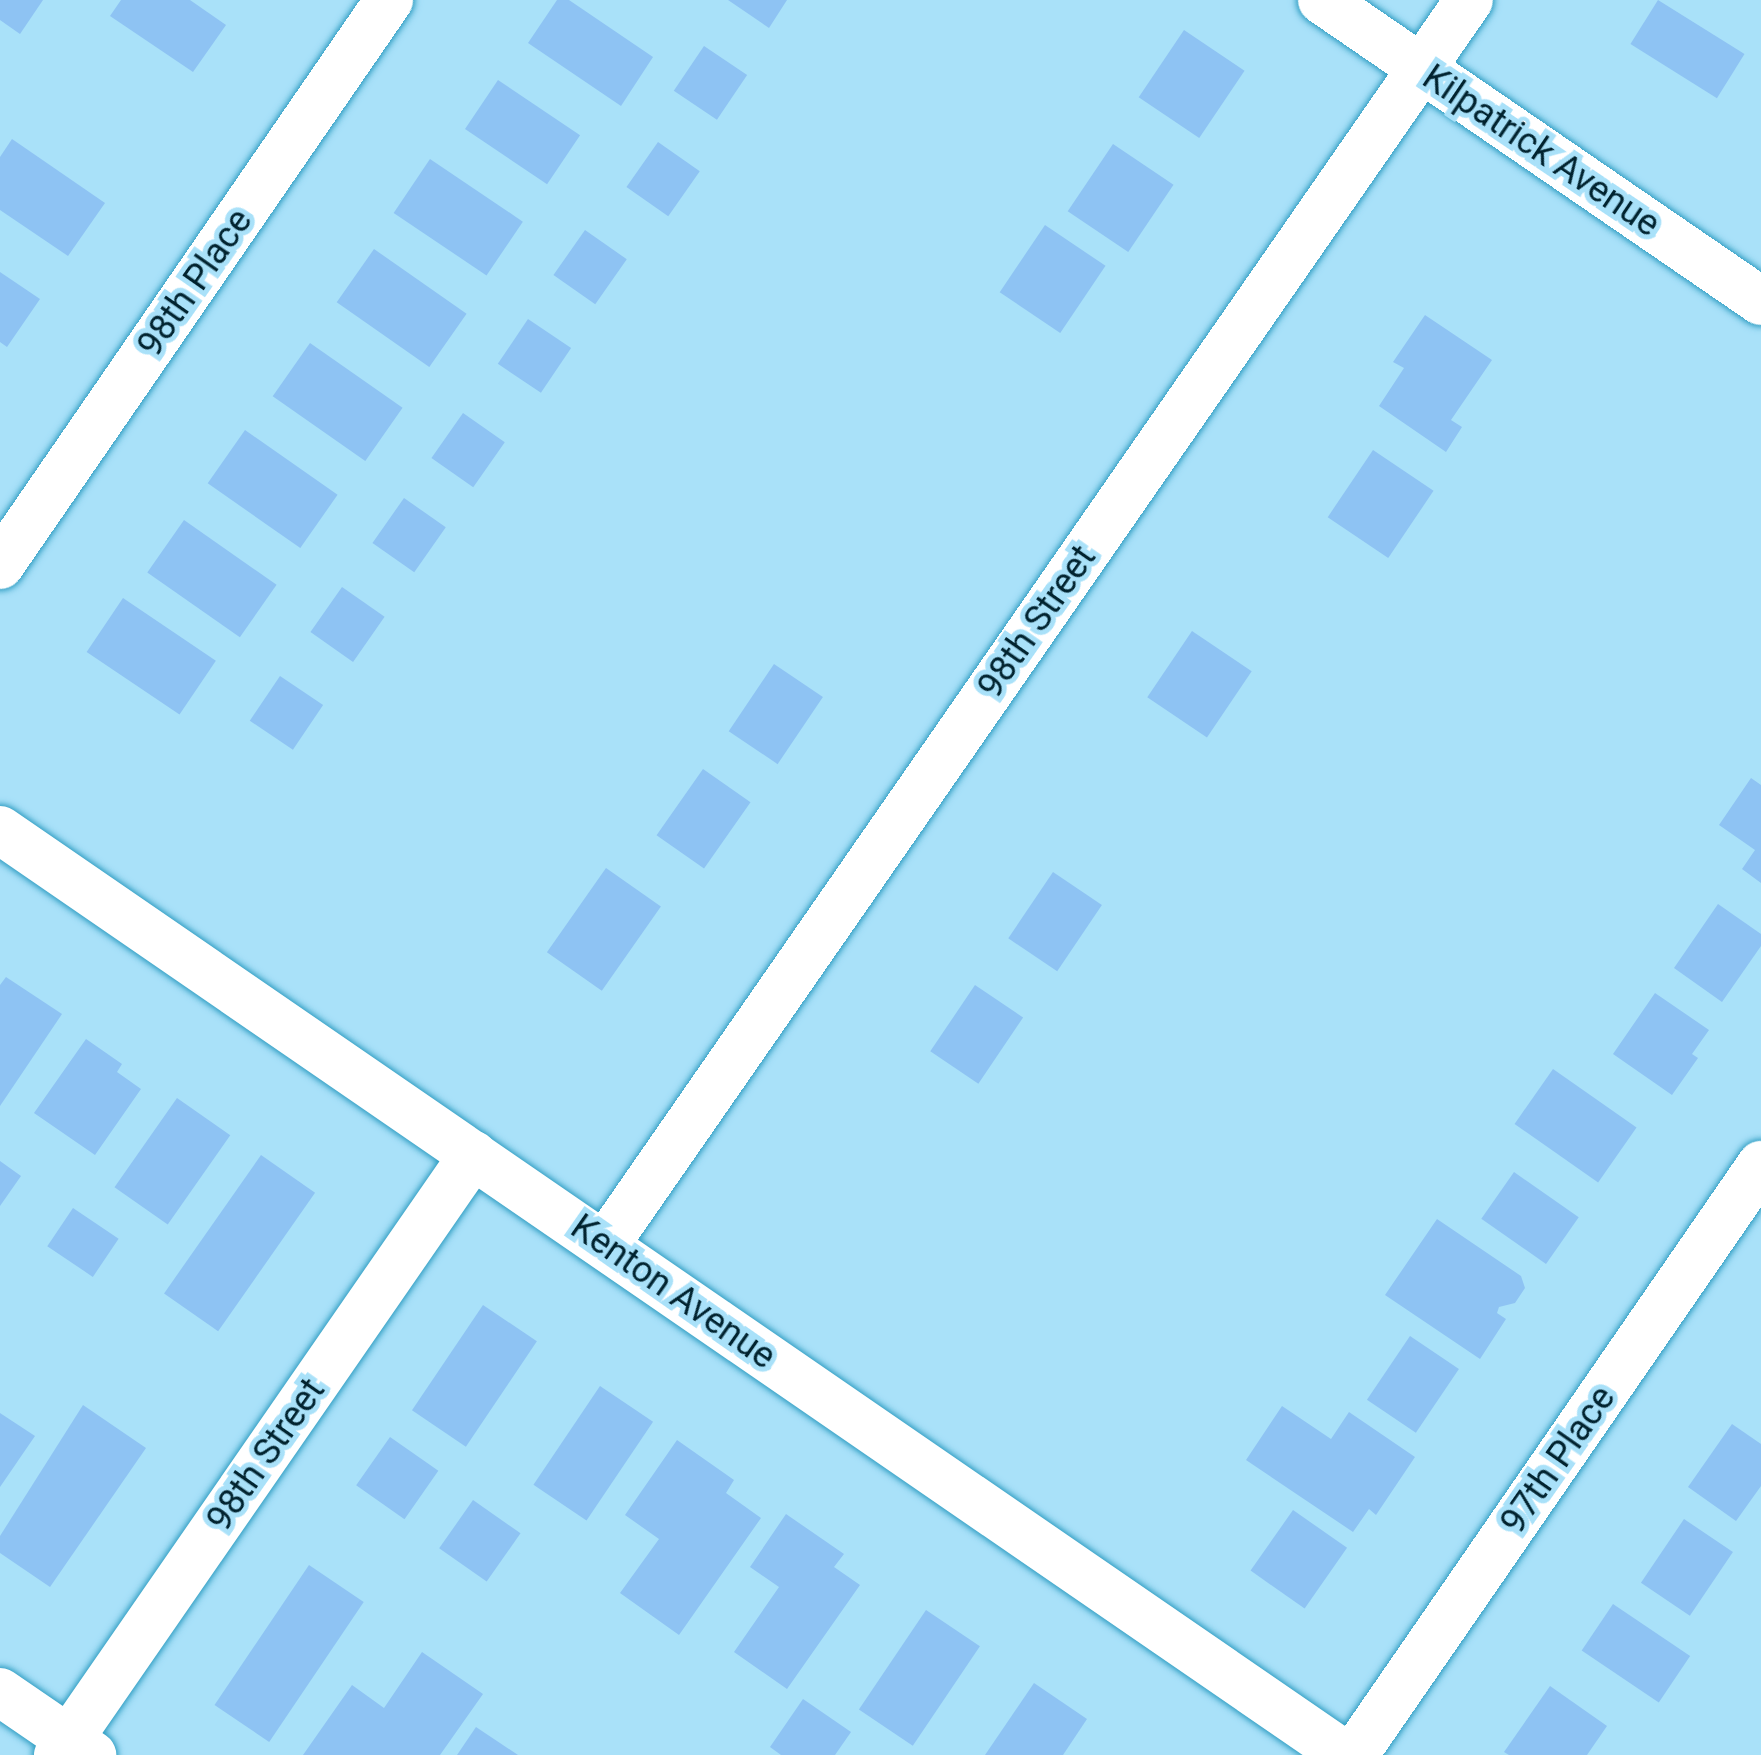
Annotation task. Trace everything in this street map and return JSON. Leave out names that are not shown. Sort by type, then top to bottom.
[{"type":"street","name":"98th Place","points":[[0,565],[389,0]]},
{"type":"street","name":"Kilpatrick Avenue","points":[[1322,0],[1761,302]]},
{"type":"street","name":"98th Street","points":[[605,1245],[1469,0]]},
{"type":"street","name":"Kenton Avenue","points":[[0,830],[1350,1755]]},
{"type":"street","name":"98th Street","points":[[73,1750],[473,1155]]},
{"type":"street","name":"97th Place","points":[[1350,1755],[1761,1165]]},
{"type":"street","points":[[0,1692],[73,1750]]},
{"type":"building","points":[[0,0],[43,0],[20,34],[0,20]]},
{"type":"building","points":[[121,0],[190,0],[226,25],[193,72],[110,16]]},
{"type":"building","points":[[557,0],[569,0],[653,57],[621,106],[528,43]]},
{"type":"building","points":[[728,0],[787,0],[769,28]]},
{"type":"building","points":[[1658,0],[1745,54],[1717,98],[1630,44]]},
{"type":"building","points":[[1184,30],[1245,71],[1199,138],[1139,97]]},
{"type":"building","points":[[704,46],[747,75],[717,120],[674,91]]},
{"type":"building","points":[[498,80],[580,135],[547,184],[465,129]]},
{"type":"building","points":[[12,139],[105,203],[68,256],[0,210],[0,157]]},
{"type":"building","points":[[658,142],[700,171],[668,216],[626,187]]},
{"type":"building","points":[[1113,144],[1174,185],[1128,252],[1068,211]]},
{"type":"building","points":[[430,159],[523,222],[487,276],[394,213]]},
{"type":"building","points":[[1045,225],[1106,266],[1060,333],[1000,292]]},
{"type":"building","points":[[585,230],[627,259],[595,304],[553,275]]},
{"type":"building","points":[[374,249],[467,314],[429,367],[337,302]]},
{"type":"building","points":[[0,272],[40,299],[7,347],[0,342]]},
{"type":"building","points":[[1425,315],[1492,360],[1451,420],[1462,427],[1446,452],[1379,406],[1404,368],[1393,362]]},
{"type":"building","points":[[528,319],[571,348],[541,393],[498,364]]},
{"type":"building","points":[[310,343],[403,408],[365,461],[273,396]]},
{"type":"building","points":[[463,413],[505,442],[473,487],[431,458]]},
{"type":"building","points":[[245,430],[338,495],[300,548],[208,483]]},
{"type":"building","points":[[1373,450],[1434,491],[1388,558],[1328,517]]},
{"type":"building","points":[[404,498],[446,527],[414,572],[372,543]]},
{"type":"building","points":[[184,520],[277,585],[240,637],[147,572]]},
{"type":"building","points":[[342,587],[385,617],[353,662],[310,632]]},
{"type":"building","points":[[123,598],[216,661],[180,715],[87,652]]},
{"type":"building","points":[[1192,631],[1252,671],[1207,738],[1147,697]]},
{"type":"building","points":[[774,664],[823,697],[778,764],[729,731]]},
{"type":"building","points":[[280,676],[323,705],[293,750],[250,721]]},
{"type":"building","points":[[703,769],[751,802],[704,869],[657,835]]},
{"type":"building","points":[[1751,778],[1761,785],[1761,883],[1742,869],[1755,850],[1719,825]]},
{"type":"building","points":[[606,868],[661,906],[602,991],[547,952]]},
{"type":"building","points":[[1053,872],[1102,905],[1057,971],[1008,938]]},
{"type":"building","points":[[1718,904],[1761,934],[1761,946],[1722,1002],[1674,968]]},
{"type":"building","points":[[6,977],[62,1014],[0,1106],[0,985]]},
{"type":"building","points":[[975,985],[1023,1017],[978,1084],[930,1051]]},
{"type":"building","points":[[1655,993],[1709,1030],[1692,1054],[1698,1058],[1672,1095],[1613,1054]]},
{"type":"building","points":[[86,1039],[122,1064],[117,1072],[141,1089],[95,1155],[34,1113]]},
{"type":"building","points":[[1553,1069],[1637,1128],[1598,1182],[1515,1124]]},
{"type":"building","points":[[177,1098],[230,1135],[168,1225],[114,1187]]},
{"type":"building","points":[[261,1155],[315,1193],[218,1331],[164,1293]]},
{"type":"building","points":[[0,1161],[21,1176],[0,1206]]},
{"type":"building","points":[[1514,1172],[1579,1217],[1546,1264],[1481,1219]]},
{"type":"building","points":[[73,1208],[119,1239],[93,1277],[47,1246]]},
{"type":"building","points":[[1437,1219],[1521,1276],[1525,1288],[1515,1303],[1499,1307],[1497,1313],[1506,1319],[1480,1359],[1385,1295]]},
{"type":"building","points":[[483,1305],[537,1341],[466,1447],[412,1410]]},
{"type":"building","points":[[1410,1336],[1459,1369],[1416,1433],[1367,1400]]},
{"type":"building","points":[[600,1386],[653,1422],[587,1520],[533,1485]]},
{"type":"building","points":[[83,1405],[146,1448],[50,1587],[0,1553],[0,1536]]},
{"type":"building","points":[[1282,1406],[1331,1439],[1349,1412],[1415,1457],[1376,1515],[1369,1509],[1353,1532],[1246,1460]]},
{"type":"building","points":[[0,1413],[35,1436],[0,1487]]},
{"type":"building","points":[[1732,1424],[1761,1444],[1761,1486],[1736,1521],[1688,1487]]},
{"type":"building","points":[[390,1437],[438,1471],[404,1519],[356,1485]]},
{"type":"building","points":[[677,1440],[734,1480],[726,1493],[761,1518],[679,1635],[620,1593],[659,1539],[625,1515]]},
{"type":"building","points":[[473,1500],[521,1533],[487,1582],[439,1548]]},
{"type":"building","points":[[1293,1510],[1347,1548],[1305,1608],[1251,1571]]},
{"type":"building","points":[[786,1514],[844,1554],[834,1567],[860,1585],[787,1689],[734,1652],[779,1587],[750,1567]]},
{"type":"building","points":[[1684,1519],[1733,1552],[1690,1616],[1641,1583]]},
{"type":"building","points":[[309,1565],[364,1602],[269,1742],[214,1705]]},
{"type":"building","points":[[1613,1604],[1690,1656],[1659,1702],[1582,1650]]},
{"type":"building","points":[[926,1610],[980,1646],[913,1746],[859,1709]]},
{"type":"building","points":[[422,1652],[483,1694],[440,1755],[303,1755],[352,1685],[384,1708]]},
{"type":"building","points":[[1034,1683],[1087,1719],[1063,1755],[985,1755]]},
{"type":"building","points":[[1550,1686],[1607,1726],[1587,1755],[1504,1752]]},
{"type":"building","points":[[803,1699],[851,1732],[835,1755],[781,1755],[770,1747]]},
{"type":"building","points":[[476,1727],[518,1755],[457,1755]]}]
